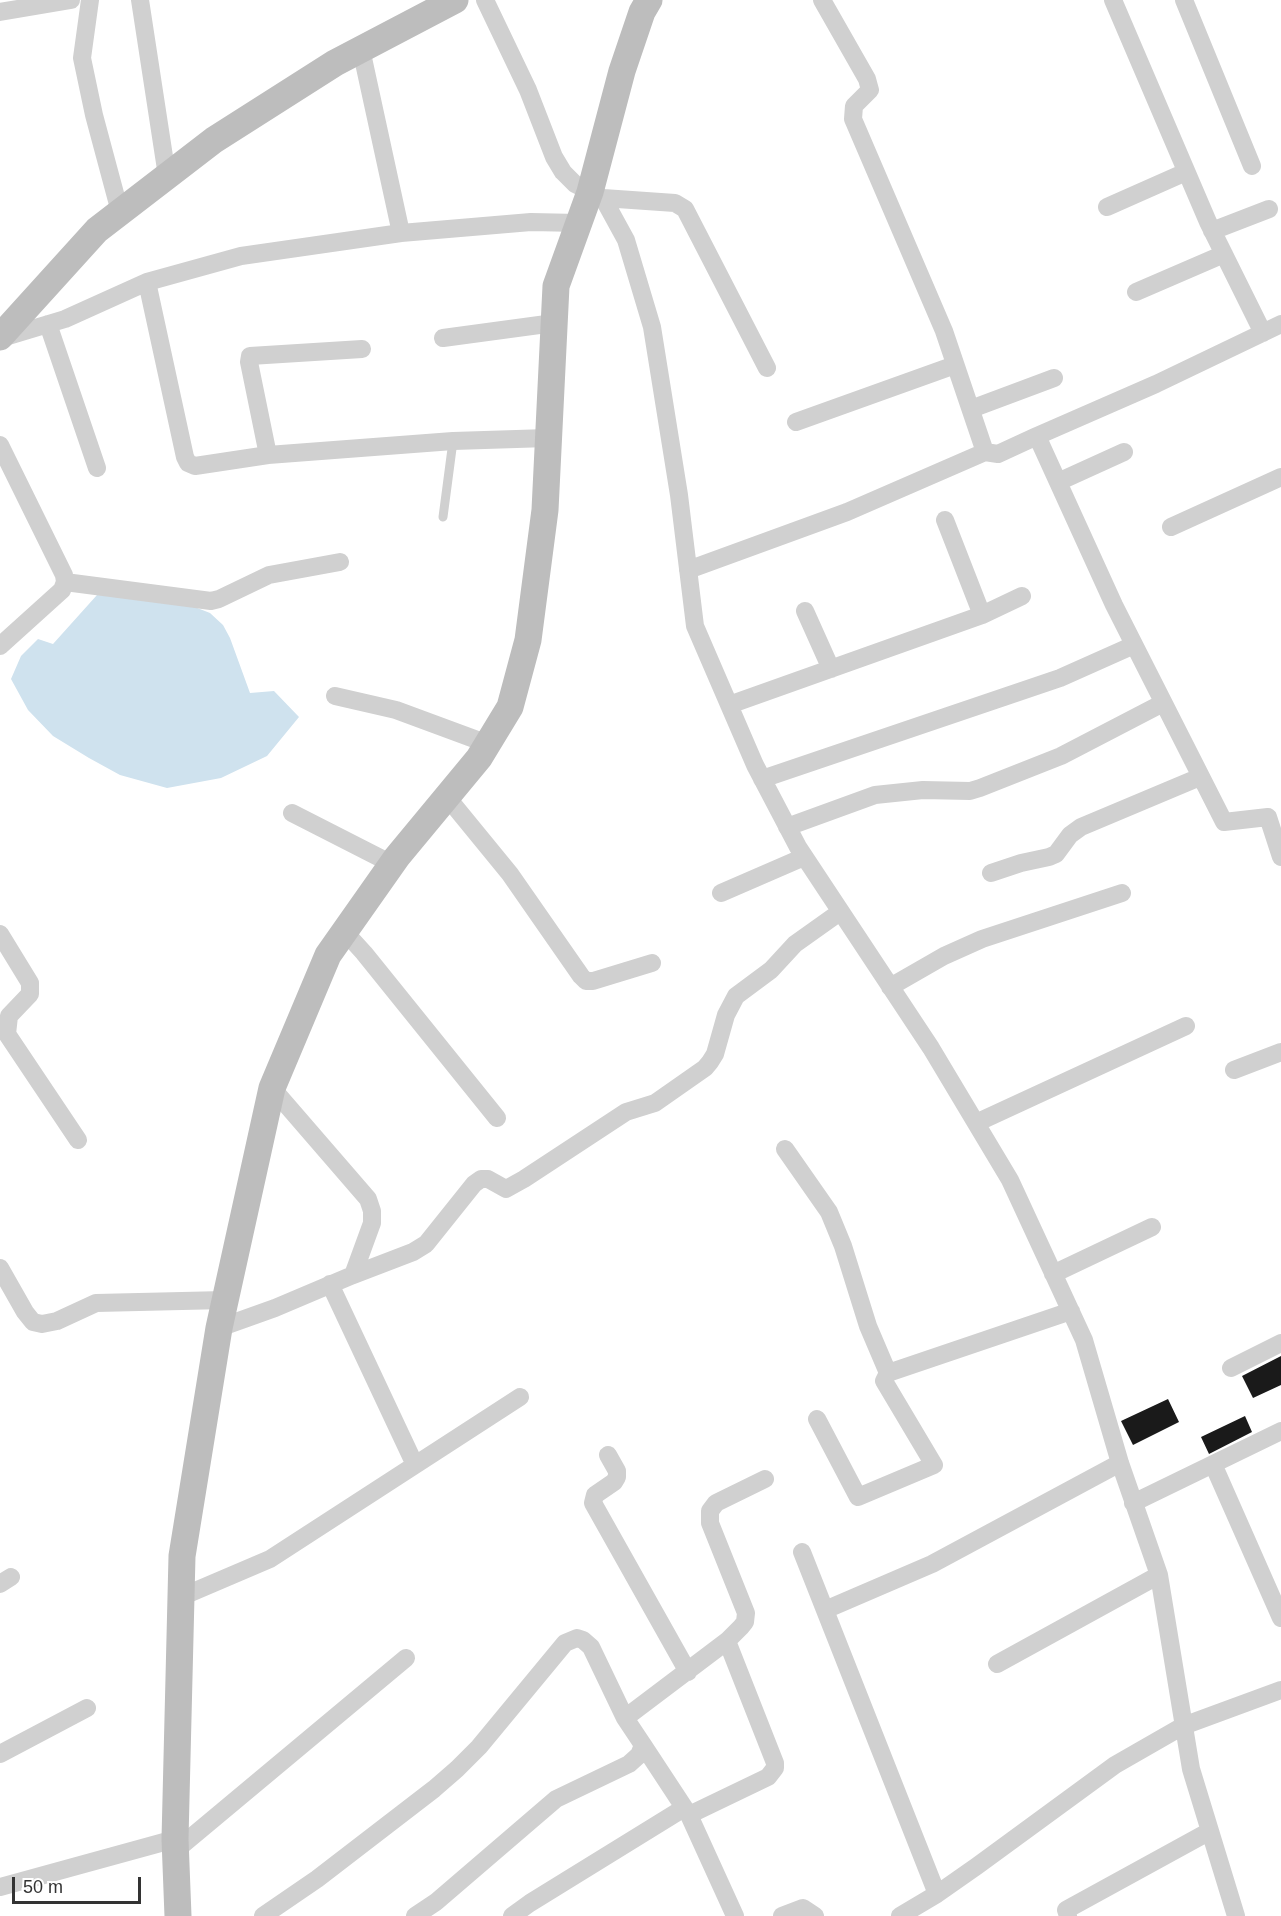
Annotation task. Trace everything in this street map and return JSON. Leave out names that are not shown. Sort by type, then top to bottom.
[{"type":"street","points":[[0,12],[71,0]]},
{"type":"street","points":[[90,0],[82,58],[94,115],[120,212]]},
{"type":"street","points":[[140,0],[167,176]]},
{"type":"street","points":[[0,338],[97,230],[214,140],[335,63],[455,0]]},
{"type":"street","points":[[484,0],[528,90],[554,157],[563,172],[575,184],[596,195],[675,203],[685,209],[767,368]]},
{"type":"street","points":[[178,1916],[175,1845],[182,1556],[219,1328],[272,1088],[328,955],[392,864],[479,758],[510,708],[528,640],[545,510],[556,286],[579,223],[596,195],[622,71],[642,12],[649,0]]},
{"type":"street","points":[[822,0],[867,79],[870,90],[854,106],[852,120],[944,331],[985,452]]},
{"type":"street","points":[[1113,0],[1212,231],[1263,333]]},
{"type":"street","points":[[1184,0],[1252,166]]},
{"type":"street","points":[[361,49],[401,233]]},
{"type":"street","points":[[1107,207],[1186,172]]},
{"type":"street","points":[[596,195],[626,240],[652,327],[679,495],[695,626],[762,779],[787,827],[804,857],[931,1048],[1010,1180],[1084,1340],[1120,1463],[1159,1575],[1191,1769],[1236,1916]]},
{"type":"street","points":[[1212,231],[1269,209]]},
{"type":"street","points":[[0,338],[65,319],[147,282],[241,256],[401,233],[531,222],[579,223]]},
{"type":"street","points":[[1136,292],[1224,254]]},
{"type":"street","points":[[147,282],[184,457],[188,463],[195,465],[268,456],[453,441],[548,438]]},
{"type":"street","points":[[443,338],[554,323]]},
{"type":"street","points":[[48,324],[97,468]]},
{"type":"street","points":[[688,570],[847,512],[985,452],[998,454],[1156,384],[1281,324]]},
{"type":"street","points":[[268,456],[249,362],[250,356],[362,349]]},
{"type":"street","points":[[796,422],[955,365]]},
{"type":"street","points":[[971,410],[1054,378]]},
{"type":"street","points":[[1037,436],[1114,605],[1224,822],[1268,817],[1281,857]]},
{"type":"street","points":[[0,445],[64,575],[65,582],[62,590],[0,646]]},
{"type":"street","points":[[1058,482],[1124,452]]},
{"type":"street","points":[[1171,527],[1281,477]]},
{"type":"street","points":[[945,520],[982,615]]},
{"type":"street","points":[[65,582],[211,601],[269,575],[340,562]]},
{"type":"street","points":[[729,705],[982,615],[1022,596]]},
{"type":"street","points":[[805,611],[831,669]]},
{"type":"street","points":[[762,779],[1060,678],[1134,645]]},
{"type":"street","points":[[335,696],[396,710],[488,744]]},
{"type":"street","points":[[787,827],[875,795],[923,790],[970,791],[981,788],[1061,756],[1163,703]]},
{"type":"street","points":[[991,873],[1022,862],[1056,854],[1070,835],[1081,826],[1200,777]]},
{"type":"street","points":[[447,797],[510,874],[586,981],[593,981],[652,963]]},
{"type":"street","points":[[292,813],[392,864]]},
{"type":"street","points":[[722,893],[804,857]]},
{"type":"street","points":[[890,987],[972,942],[1122,893]]},
{"type":"street","points":[[219,1328],[275,1308],[413,1252],[426,1244],[474,1184],[481,1179],[488,1179],[506,1189],[626,1112],[655,1103],[705,1068],[715,1054],[726,1015],[736,996],[771,970],[795,944],[840,912]]},
{"type":"street","points":[[344,932],[364,953],[497,1118]]},
{"type":"street","points":[[0,934],[30,983],[30,994],[9,1016],[7,1034],[78,1140]]},
{"type":"street","points":[[976,1123],[1186,1026]]},
{"type":"street","points":[[1234,1070],[1279,1058]]},
{"type":"street","points":[[272,1088],[368,1199],[372,1211],[372,1223],[352,1275]]},
{"type":"street","points":[[785,1149],[829,1212],[843,1246],[868,1326],[888,1373]]},
{"type":"street","points":[[1053,1274],[1152,1227]]},
{"type":"street","points":[[0,1269],[25,1312],[33,1322],[42,1324],[57,1321],[96,1303],[225,1300]]},
{"type":"street","points":[[330,1284],[415,1465]]},
{"type":"street","points":[[817,1419],[858,1497],[934,1465],[884,1381],[888,1373],[1071,1311]]},
{"type":"street","points":[[1231,1368],[1281,1342]]},
{"type":"street","points":[[181,1597],[270,1558],[520,1397]]},
{"type":"street","points":[[1133,1503],[1281,1431]]},
{"type":"street","points":[[608,1455],[617,1471],[617,1477],[615,1482],[595,1495],[593,1503],[688,1672]]},
{"type":"street","points":[[825,1610],[932,1564],[1120,1463]]},
{"type":"street","points":[[1213,1464],[1281,1618]]},
{"type":"street","points":[[625,1719],[727,1641],[745,1622],[746,1613],[710,1522],[710,1511],[716,1503],[765,1479]]},
{"type":"street","points":[[802,1552],[937,1893]]},
{"type":"street","points":[[997,1664],[1159,1575]]},
{"type":"street","points":[[263,1916],[317,1879],[457,1769],[479,1747],[565,1643],[573,1638],[583,1640],[591,1647],[625,1719],[687,1812],[735,1916]]},
{"type":"street","points":[[512,1916],[687,1812],[768,1777],[775,1768],[776,1762],[727,1641]]},
{"type":"street","points":[[0,1887],[175,1845],[406,1658]]},
{"type":"street","points":[[901,1916],[937,1893],[1115,1765],[1183,1726],[1281,1690]]},
{"type":"street","points":[[0,1754],[87,1708]]},
{"type":"street","points":[[415,1916],[436,1902],[556,1799],[629,1764],[639,1755],[643,1745]]},
{"type":"street","points":[[1068,1916],[1066,1910],[1210,1831]]},
{"type":"street","points":[[782,1916],[802,1908],[815,1916]]},
{"type":"lane","points":[[443,517],[453,441]]},
{"type":"water","points":[[97,595],[177,600],[210,613],[223,625],[230,638],[250,693],[274,691],[299,717],[267,756],[221,778],[167,788],[120,775],[89,758],[53,736],[28,710],[11,679],[21,656],[38,639],[53,644]]},
{"type":"building","points":[[1281,1356],[1281,1385],[1253,1398],[1242,1376]]},
{"type":"building","points":[[1168,1399],[1179,1422],[1133,1445],[1121,1421]]},
{"type":"building","points":[[1245,1416],[1252,1432],[1209,1454],[1201,1437]]}]
